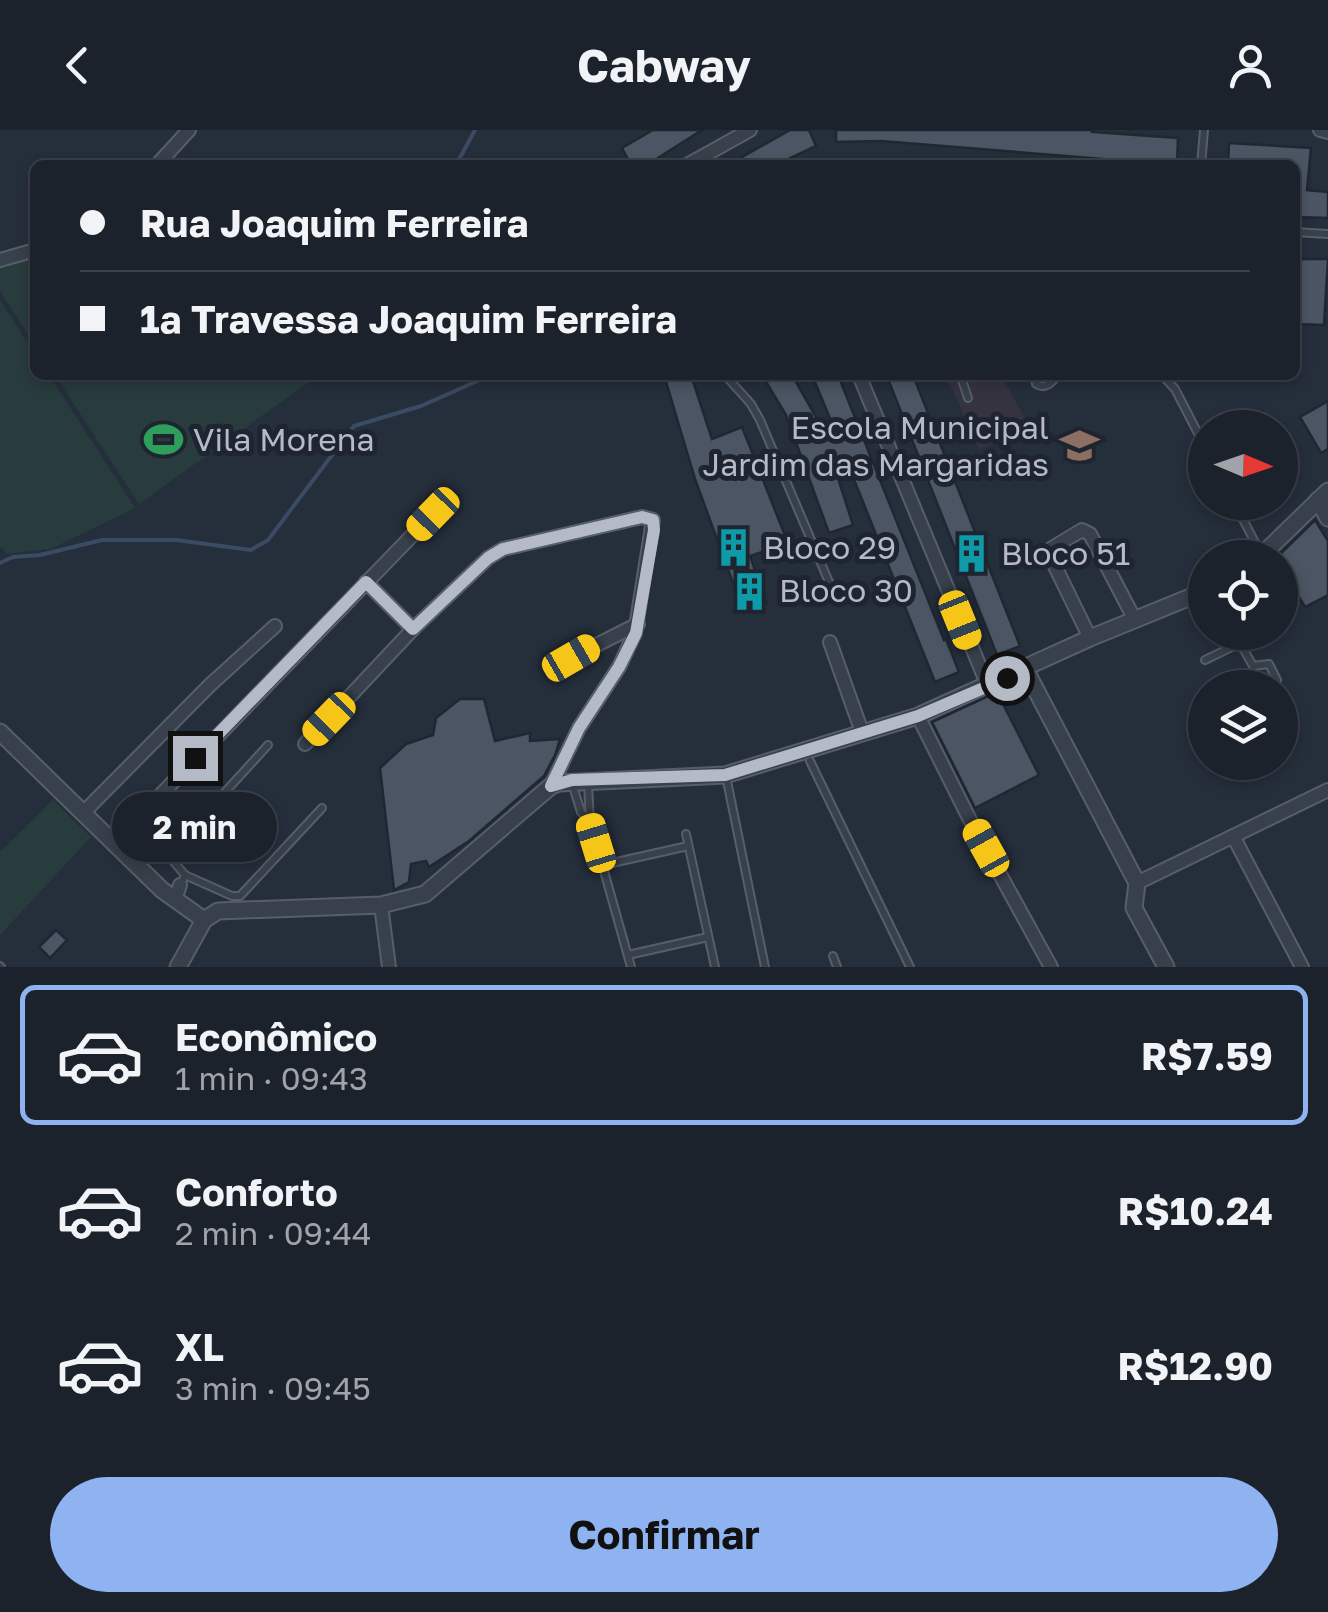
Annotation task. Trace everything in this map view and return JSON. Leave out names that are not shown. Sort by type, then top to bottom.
[{"type":"street","points":[[161,160],[189,130]]},
{"type":"street","points":[[696,160],[750,130]]},
{"type":"street","points":[[1320,130],[1328,132]]},
{"type":"street","points":[[0,260],[30,251]]},
{"type":"street","points":[[862,380],[988,686]]},
{"type":"street","points":[[1323,495],[1328,518]]},
{"type":"street","points":[[1277,540],[1323,495]]},
{"type":"street","points":[[112,844],[433,514]]},
{"type":"street","points":[[178,967],[204,920],[218,911],[381,905],[424,894],[551,786],[579,728],[619,667],[638,624],[654,530],[651,518],[503,549],[488,558],[413,629],[305,744]]},
{"type":"street","points":[[1090,638],[1049,554],[1052,548],[1087,530],[1134,620]]},
{"type":"street","points":[[366,582],[413,629]]},
{"type":"street","points":[[551,786],[580,780],[725,775],[808,756],[862,732],[918,716],[1188,598]]},
{"type":"street","points":[[571,658],[638,624]]},
{"type":"street","points":[[82,814],[275,626]]},
{"type":"street","points":[[830,642],[862,732]]},
{"type":"street","points":[[1026,669],[1137,883],[1134,908],[1166,967]]},
{"type":"street","points":[[918,716],[969,818],[1052,967]]},
{"type":"street","points":[[0,732],[112,844],[180,887],[204,920]]},
{"type":"street","points":[[1137,883],[1326,794]]},
{"type":"street","points":[[1232,836],[1302,967]]},
{"type":"street","points":[[381,905],[388,967]]},
{"type":"lane","points":[[1201,160],[1204,130]]},
{"type":"lane","points":[[1300,232],[1328,234]]},
{"type":"lane","points":[[729,380],[760,420],[830,582]]},
{"type":"lane","points":[[962,380],[968,398]]},
{"type":"lane","points":[[1166,380],[1188,416]]},
{"type":"lane","points":[[1204,660],[1225,650]]},
{"type":"lane","points":[[1244,650],[1253,666],[1269,664],[1274,670]]},
{"type":"lane","points":[[268,745],[175,847],[180,887],[240,896],[322,808]]},
{"type":"lane","points":[[808,756],[910,967]]},
{"type":"lane","points":[[725,775],[765,967]]},
{"type":"lane","points":[[580,780],[581,812],[590,822]]},
{"type":"lane","points":[[580,780],[592,808],[590,822],[631,967]]},
{"type":"lane","points":[[686,834],[714,967]]},
{"type":"lane","points":[[602,865],[688,846]]},
{"type":"lane","points":[[628,955],[708,937]]},
{"type":"lane","points":[[833,956],[837,967]]},
{"type":"shaded area","points":[[30,257],[30,337],[0,291],[0,264]]},
{"type":"shaded area","points":[[0,300],[30,346],[30,380],[52,380],[135,508],[51,549],[6,554],[0,549]]},
{"type":"shaded area","name":"Vila Morena","points":[[58,380],[312,380],[139,504]]},
{"type":"shaded area","points":[[948,380],[1004,380],[1030,427],[979,450]]},
{"type":"shaded area","points":[[53,800],[91,837],[0,935],[0,852]]},
{"type":"building","points":[[653,130],[702,130],[655,160],[628,160],[622,148]]},
{"type":"building","points":[[790,130],[809,130],[816,146],[787,160],[737,160]]},
{"type":"building","points":[[836,130],[1093,130],[1178,138],[1177,160],[1115,160],[881,141],[836,142]]},
{"type":"building","points":[[1229,143],[1311,148],[1307,190],[1328,192],[1328,218],[1300,217],[1300,160],[1228,160]]},
{"type":"building","points":[[1301,259],[1328,259],[1324,325],[1300,324]]},
{"type":"building","points":[[665,380],[693,380],[712,439],[742,427],[788,543],[750,556],[767,604],[744,613],[695,479]]},
{"type":"building","points":[[765,380],[795,380],[825,433],[834,428],[814,380],[840,380],[959,672],[935,682],[849,467],[836,472],[853,525],[829,533],[786,415]]},
{"type":"building","points":[[888,380],[915,380],[1020,646],[997,655]]},
{"type":"building","points":[[1328,401],[1328,449],[1321,453],[1300,417]]},
{"type":"building","points":[[1315,520],[1328,541],[1328,595],[1305,607],[1298,595],[1298,540],[1294,540]]},
{"type":"building","points":[[997,692],[1039,775],[975,808],[932,722]]},
{"type":"building","points":[[460,699],[484,699],[495,741],[530,733],[530,741],[560,739],[555,755],[544,776],[469,841],[429,867],[426,861],[411,864],[409,882],[394,890],[380,768],[406,744],[433,735],[436,718]]},
{"type":"building","points":[[56,930],[67,940],[50,958],[39,947]]},
{"type":"waterway","points":[[459,160],[475,130]]},
{"type":"waterway","points":[[0,563],[102,540],[176,540],[251,550],[268,540],[354,426],[421,406],[480,380]]},
{"type":"place","name":"Vila Morena","points":[[163,440]]},
{"type":"place","name":"Escola Municipal Jardim das Margaridas","points":[[1079,446]]},
{"type":"place","name":"Bloco 29","points":[[733,548]]},
{"type":"place","name":"Bloco 51","points":[[971,554]]},
{"type":"place","name":"Bloco 30","points":[[749,591]]},
{"type":"route","points":[[195,758],[366,582],[413,629],[488,558],[503,549],[642,517],[653,520],[654,530],[636,633],[579,728],[551,786],[572,780],[725,775],[918,716],[1007,678]]}]
